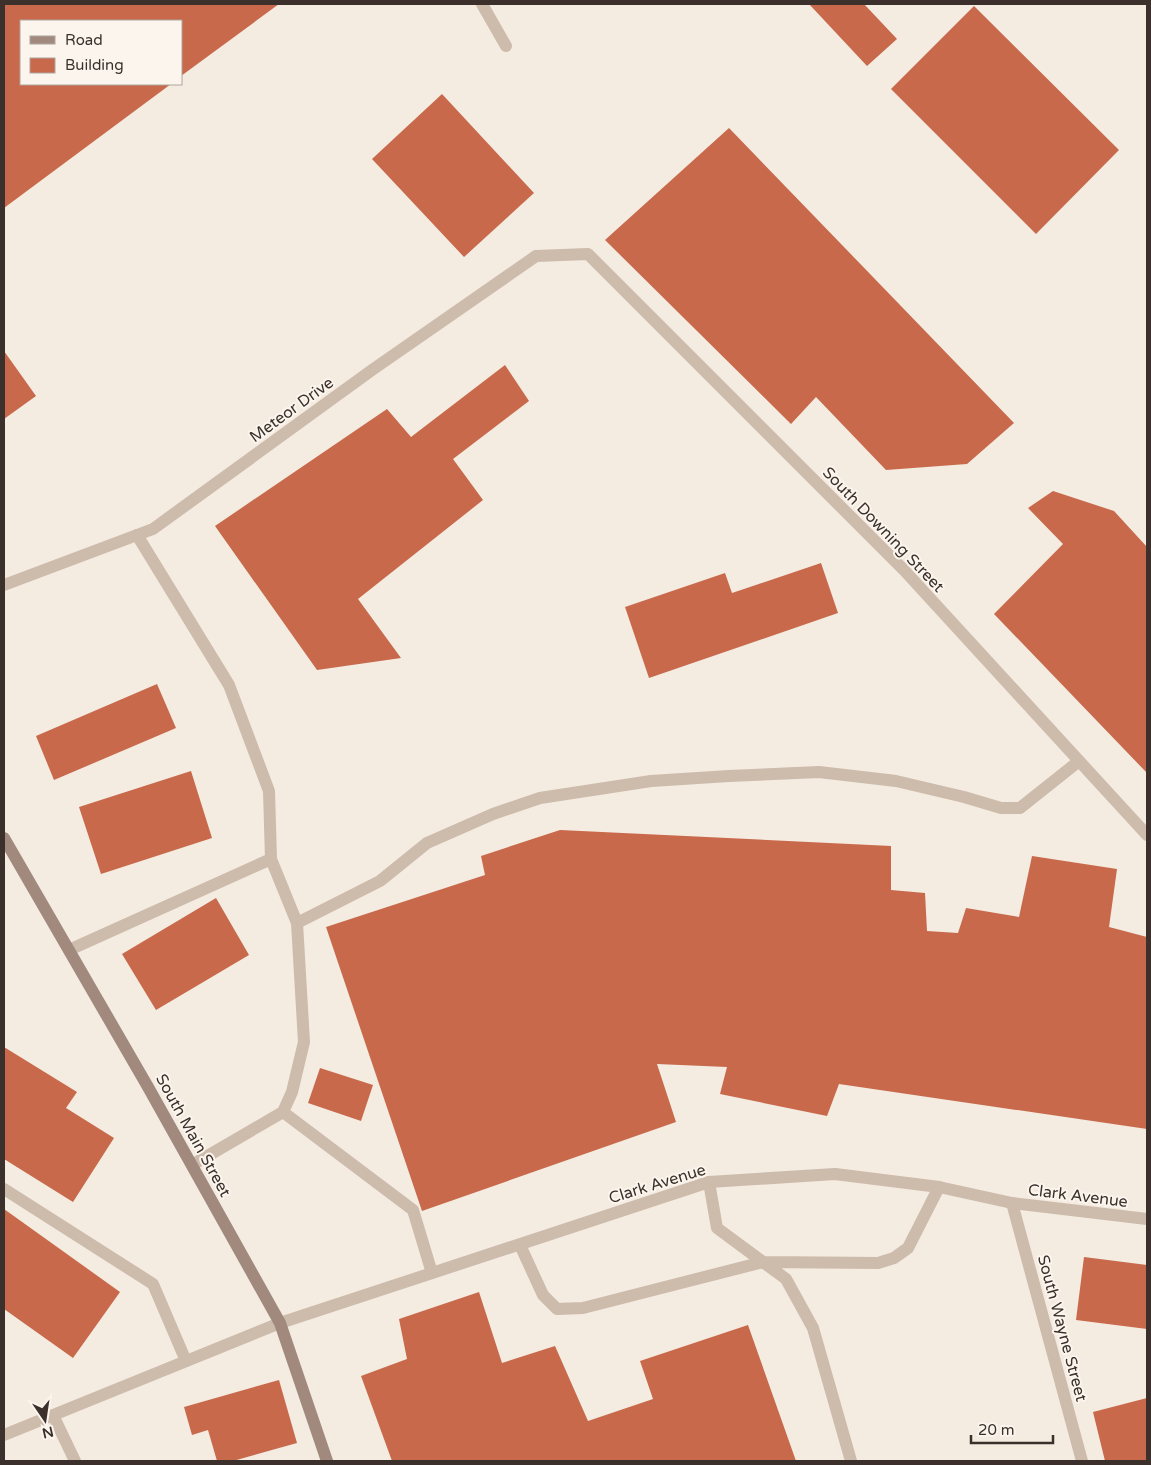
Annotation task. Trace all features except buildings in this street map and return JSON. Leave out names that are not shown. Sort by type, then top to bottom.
[{"type":"main road","name":"South Main Street","points":[[4,838],[192,1165],[280,1323],[326,1461]]},
{"type":"street","points":[[482,4],[506,46]]},
{"type":"street","name":"Meteor Drive","points":[[4,585],[153,529],[372,370],[536,256],[588,254]]},
{"type":"street","name":"South Downing Street","points":[[588,254],[904,570],[1147,835]]},
{"type":"street","points":[[137,535],[229,685],[269,791],[271,859],[297,923],[304,1042],[292,1092],[283,1112],[192,1165]]},
{"type":"street","points":[[297,923],[380,881],[427,843],[493,814],[540,798],[651,782],[819,772],[896,781],[1001,808],[1020,808],[1079,761]]},
{"type":"street","points":[[68,950],[271,859]]},
{"type":"street","points":[[283,1112],[413,1210],[432,1273]]},
{"type":"street","name":"Clark Avenue","points":[[4,1435],[280,1323],[709,1182],[835,1174],[939,1187],[1012,1203],[1147,1219]]},
{"type":"street","points":[[709,1182],[717,1228],[786,1279],[814,1328],[851,1461]]},
{"type":"street","points":[[520,1245],[543,1295],[557,1309],[583,1308],[763,1262],[878,1263],[894,1258],[908,1248],[939,1187]]},
{"type":"street","points":[[4,1189],[153,1284],[186,1361]]},
{"type":"street","name":"South Wayne Street","points":[[1012,1203],[1082,1461]]},
{"type":"street","points":[[53,1415],[75,1461]]}]
